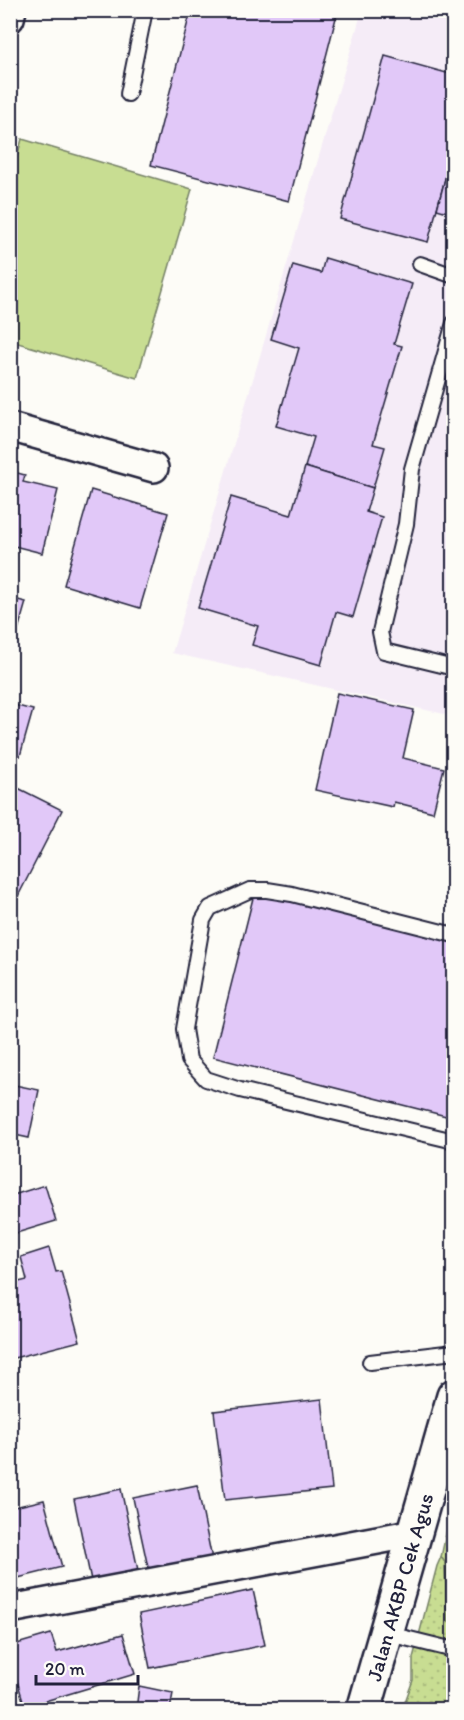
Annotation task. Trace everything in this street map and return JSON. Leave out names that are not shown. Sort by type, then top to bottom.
[{"type":"main road","name":"Jalan AKBP Cek Agus","points":[[364,1710],[453,1396]]},
{"type":"street","points":[[10,18],[12,10]]},
{"type":"street","points":[[10,427],[154,468]]},
{"type":"street","points":[[10,1609],[415,1533]]},
{"type":"lane","points":[[128,94],[145,10]]},
{"type":"lane","points":[[420,264],[453,276]]},
{"type":"lane","points":[[453,323],[412,469],[406,524],[380,632],[384,651],[453,668]]},
{"type":"lane","points":[[453,935],[292,894],[250,890],[210,908],[203,920],[183,1029],[189,1060],[206,1079],[240,1090],[453,1141]]},
{"type":"lane","points":[[370,1362],[453,1352]]},
{"type":"lane","points":[[385,1633],[453,1650]]},
{"type":"shaded area","points":[[362,11],[453,11],[453,716],[172,653]]},
{"type":"green space","points":[[22,139],[192,189],[137,378],[11,341],[11,178]]},
{"type":"green space","points":[[453,1502],[453,1624],[447,1621],[445,1562],[441,1557]]},
{"type":"green space","points":[[441,1557],[445,1562],[447,1620],[453,1624],[453,1709],[402,1710],[413,1680],[413,1658]]},
{"type":"building","points":[[191,10],[338,10],[289,201],[151,165]]},
{"type":"building","points":[[385,56],[454,75],[454,145],[428,242],[340,219]]},
{"type":"building","points":[[454,145],[454,214],[437,209]]},
{"type":"building","points":[[325,258],[412,284],[394,344],[402,346],[373,444],[385,447],[373,488],[305,467],[314,437],[276,426],[299,348],[271,339],[293,265],[321,273]]},
{"type":"building","points":[[305,467],[373,488],[366,512],[382,517],[353,617],[336,612],[321,665],[252,645],[258,626],[198,608],[231,497],[291,515]]},
{"type":"building","points":[[10,471],[25,475],[23,482],[58,490],[42,553],[10,545]]},
{"type":"building","points":[[91,490],[168,513],[140,608],[64,585]]},
{"type":"building","points":[[10,598],[26,602],[10,658]]},
{"type":"building","points":[[337,693],[414,710],[403,758],[444,768],[433,812],[394,802],[393,807],[315,790]]},
{"type":"building","points":[[10,704],[33,710],[20,756],[10,753]]},
{"type":"building","points":[[10,784],[62,810],[13,906],[10,904]]},
{"type":"building","points":[[255,890],[454,941],[454,1118],[213,1057]]},
{"type":"building","points":[[10,1084],[39,1090],[29,1138],[10,1134]]},
{"type":"building","points":[[45,1185],[56,1221],[10,1235],[10,1196]]},
{"type":"building","points":[[49,1248],[56,1272],[61,1271],[80,1341],[10,1359],[10,1284],[27,1280],[21,1257]]},
{"type":"building","points":[[322,1399],[332,1489],[225,1500],[214,1411]]},
{"type":"building","points":[[197,1485],[212,1559],[149,1572],[133,1498]]},
{"type":"building","points":[[121,1489],[139,1575],[92,1585],[74,1499]]},
{"type":"building","points":[[44,1500],[62,1567],[10,1580],[10,1508]]},
{"type":"building","points":[[253,1590],[265,1645],[150,1668],[139,1614]]},
{"type":"building","points":[[51,1634],[57,1652],[123,1634],[135,1674],[25,1707],[10,1658],[10,1646]]},
{"type":"building","points":[[139,1686],[173,1693],[170,1710],[136,1710]]}]
